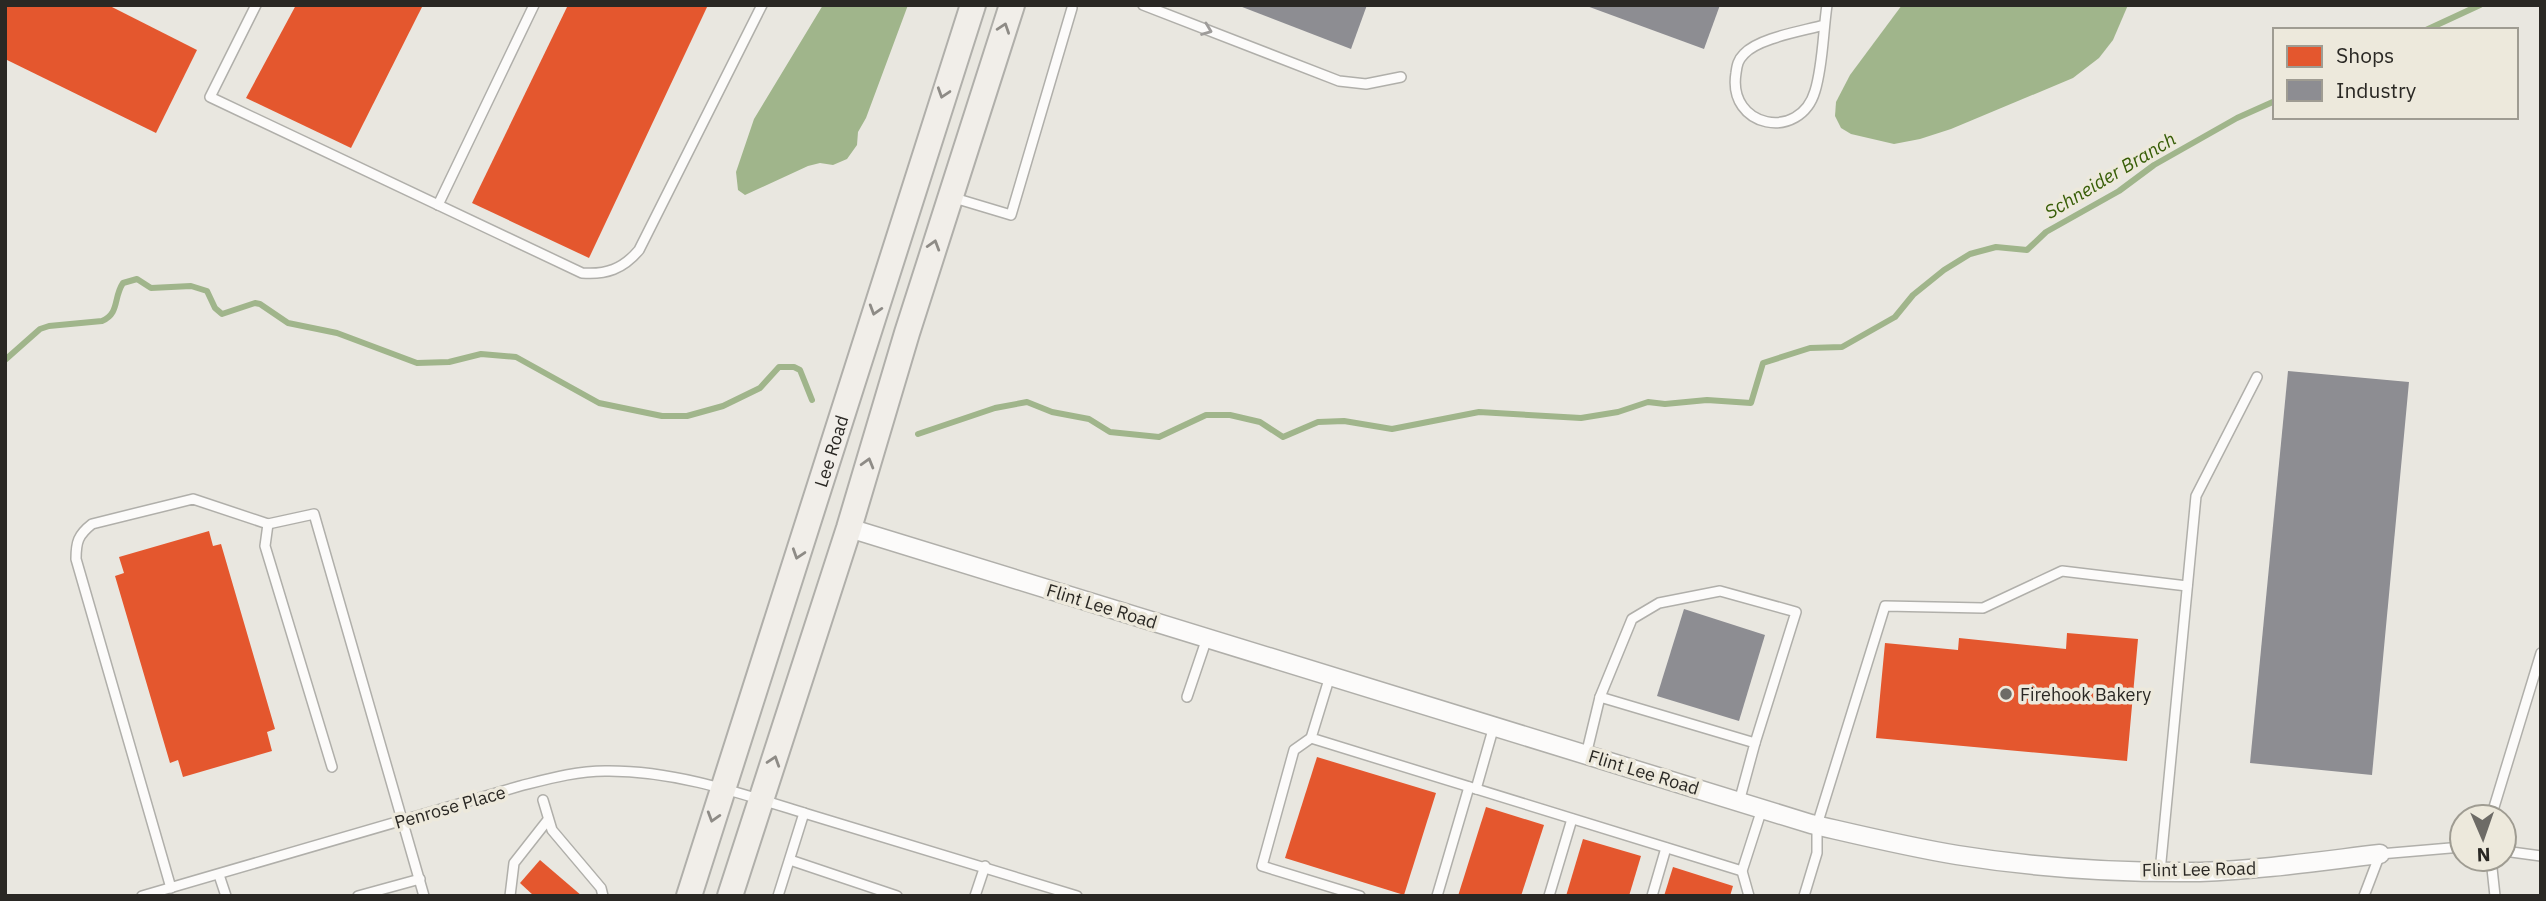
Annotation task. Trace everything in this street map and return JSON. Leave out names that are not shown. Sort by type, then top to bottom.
[{"type":"street","name":"Lee Road","points":[[689,896],[972,5]]},
{"type":"street","points":[[730,896],[849,528],[949,197],[1012,5]]},
{"type":"street","name":"Flint Lee Road","points":[[849,528],[1762,809],[1817,825],[1956,855],[2004,862],[2160,872],[2252,869],[2380,854]]},
{"type":"lane","points":[[256,5],[210,97],[582,273],[595,274],[628,263],[639,250],[762,5]]},
{"type":"lane","points":[[438,205],[534,5]]},
{"type":"lane","points":[[1143,5],[1339,81],[1366,84],[1401,77]]},
{"type":"lane","points":[[1824,25],[1759,44],[1743,54],[1738,62],[1734,83],[1737,96],[1748,114],[1769,123],[1782,123],[1797,117],[1805,108],[1815,92],[1827,5]]},
{"type":"lane","points":[[949,197],[1011,215],[1072,8]]},
{"type":"lane","points":[[2160,872],[2196,496],[2257,377]]},
{"type":"lane","points":[[172,888],[76,559],[76,542],[82,531],[92,524],[193,499],[268,524],[314,514],[424,896]]},
{"type":"lane","points":[[268,524],[265,546],[332,767]]},
{"type":"lane","points":[[1804,896],[1817,853],[1817,825],[1885,606],[1983,608],[2062,571],[2187,586]]},
{"type":"lane","points":[[1586,755],[1600,697],[1632,619],[1659,603],[1720,591],[1796,612],[1739,802]]},
{"type":"lane","points":[[1188,697],[1208,638]]},
{"type":"lane","points":[[2495,803],[2541,653]]},
{"type":"lane","points":[[1330,676],[1311,738],[1294,750],[1262,866],[1360,896]]},
{"type":"lane","points":[[1600,697],[1755,743]]},
{"type":"lane","points":[[1437,896],[1494,726]]},
{"type":"lane","points":[[1311,738],[1742,872]]},
{"type":"lane","name":"Penrose Place","points":[[142,896],[507,790],[572,774],[603,771],[676,777],[722,788],[1077,896]]},
{"type":"lane","points":[[542,800],[552,830],[601,888],[603,896]]},
{"type":"lane","points":[[1749,896],[1742,872],[1762,809]]},
{"type":"lane","points":[[778,896],[804,813]]},
{"type":"lane","points":[[1549,896],[1572,819]]},
{"type":"lane","points":[[510,896],[514,863],[547,821]]},
{"type":"lane","points":[[1651,896],[1665,848]]},
{"type":"lane","name":"Flint Lee Road","points":[[2380,854],[2448,848]]},
{"type":"lane","points":[[2518,853],[2541,856]]},
{"type":"lane","points":[[2364,896],[2380,854]]},
{"type":"lane","points":[[790,860],[897,896]]},
{"type":"lane","points":[[975,896],[985,866]]},
{"type":"lane","points":[[2493,873],[2495,896]]},
{"type":"lane","points":[[219,875],[226,896]]},
{"type":"lane","points":[[358,896],[420,879]]},
{"type":"shaded area","points":[[823,5],[908,5],[866,118],[858,132],[857,145],[847,159],[833,165],[820,163],[808,166],[745,195],[738,190],[736,172],[754,119]]},
{"type":"shaded area","points":[[1902,5],[2128,5],[2113,40],[2099,58],[2073,78],[1951,129],[1894,144],[1851,134],[1841,128],[1835,116],[1836,102],[1850,75]]},
{"type":"building: Shops","points":[[5,5],[108,5],[197,50],[156,133],[5,59]]},
{"type":"building: Shops","points":[[296,5],[423,5],[351,148],[246,98]]},
{"type":"building: Shops","points":[[568,5],[708,5],[589,258],[472,203]]},
{"type":"building: Shops","points":[[209,531],[213,546],[221,544],[275,729],[267,732],[272,751],[183,777],[178,760],[170,763],[115,576],[124,573],[119,557]]},
{"type":"building: Shops","name":"Firehook Bakery","points":[[2067,633],[2138,639],[2127,761],[1876,738],[1885,643],[1958,650],[1959,638],[2066,649]]},
{"type":"building: Shops","points":[[1317,757],[1436,793],[1404,895],[1285,858]]},
{"type":"building: Shops","points":[[1486,807],[1544,825],[1521,896],[1458,896]]},
{"type":"building: Shops","points":[[1583,839],[1641,856],[1629,896],[1566,896]]},
{"type":"building: Shops","points":[[540,860],[582,896],[534,896],[520,883]]},
{"type":"building: Shops","points":[[1673,867],[1733,886],[1730,896],[1664,896]]},
{"type":"building: Industry","points":[[1237,5],[1367,5],[1351,49]]},
{"type":"building: Industry","points":[[1584,5],[1720,5],[1704,49]]},
{"type":"building: Industry","points":[[2288,371],[2409,382],[2372,775],[2250,763]]},
{"type":"building: Industry","points":[[1684,609],[1765,635],[1739,721],[1657,696]]},
{"type":"waterway","name":"Schneider Branch","points":[[2430,28],[2480,5]]},
{"type":"waterway","name":"Schneider Branch","points":[[918,434],[995,408],[1027,402],[1052,412],[1089,419],[1110,432],[1159,437],[1206,415],[1230,415],[1260,422],[1283,437],[1318,422],[1344,421],[1392,429],[1479,412],[1581,418],[1618,412],[1648,402],[1665,404],[1707,400],[1751,403],[1763,363],[1810,348],[1842,347],[1895,317],[1913,295],[1944,270],[1970,254],[1996,247],[2027,250],[2046,232],[2119,191],[2154,165],[2237,118],[2273,102]]},
{"type":"waterway","points":[[5,360],[40,329],[108,318],[123,283],[137,279],[151,288],[191,286],[207,291],[215,308],[222,314],[255,303],[260,304],[288,323],[337,333],[417,363],[449,362],[481,354],[516,357],[599,403],[662,416],[687,416],[723,406],[760,388],[779,367],[794,367],[800,370],[812,400]]},
{"type":"place","name":"Firehook Bakery","points":[[2006,694]]}]
